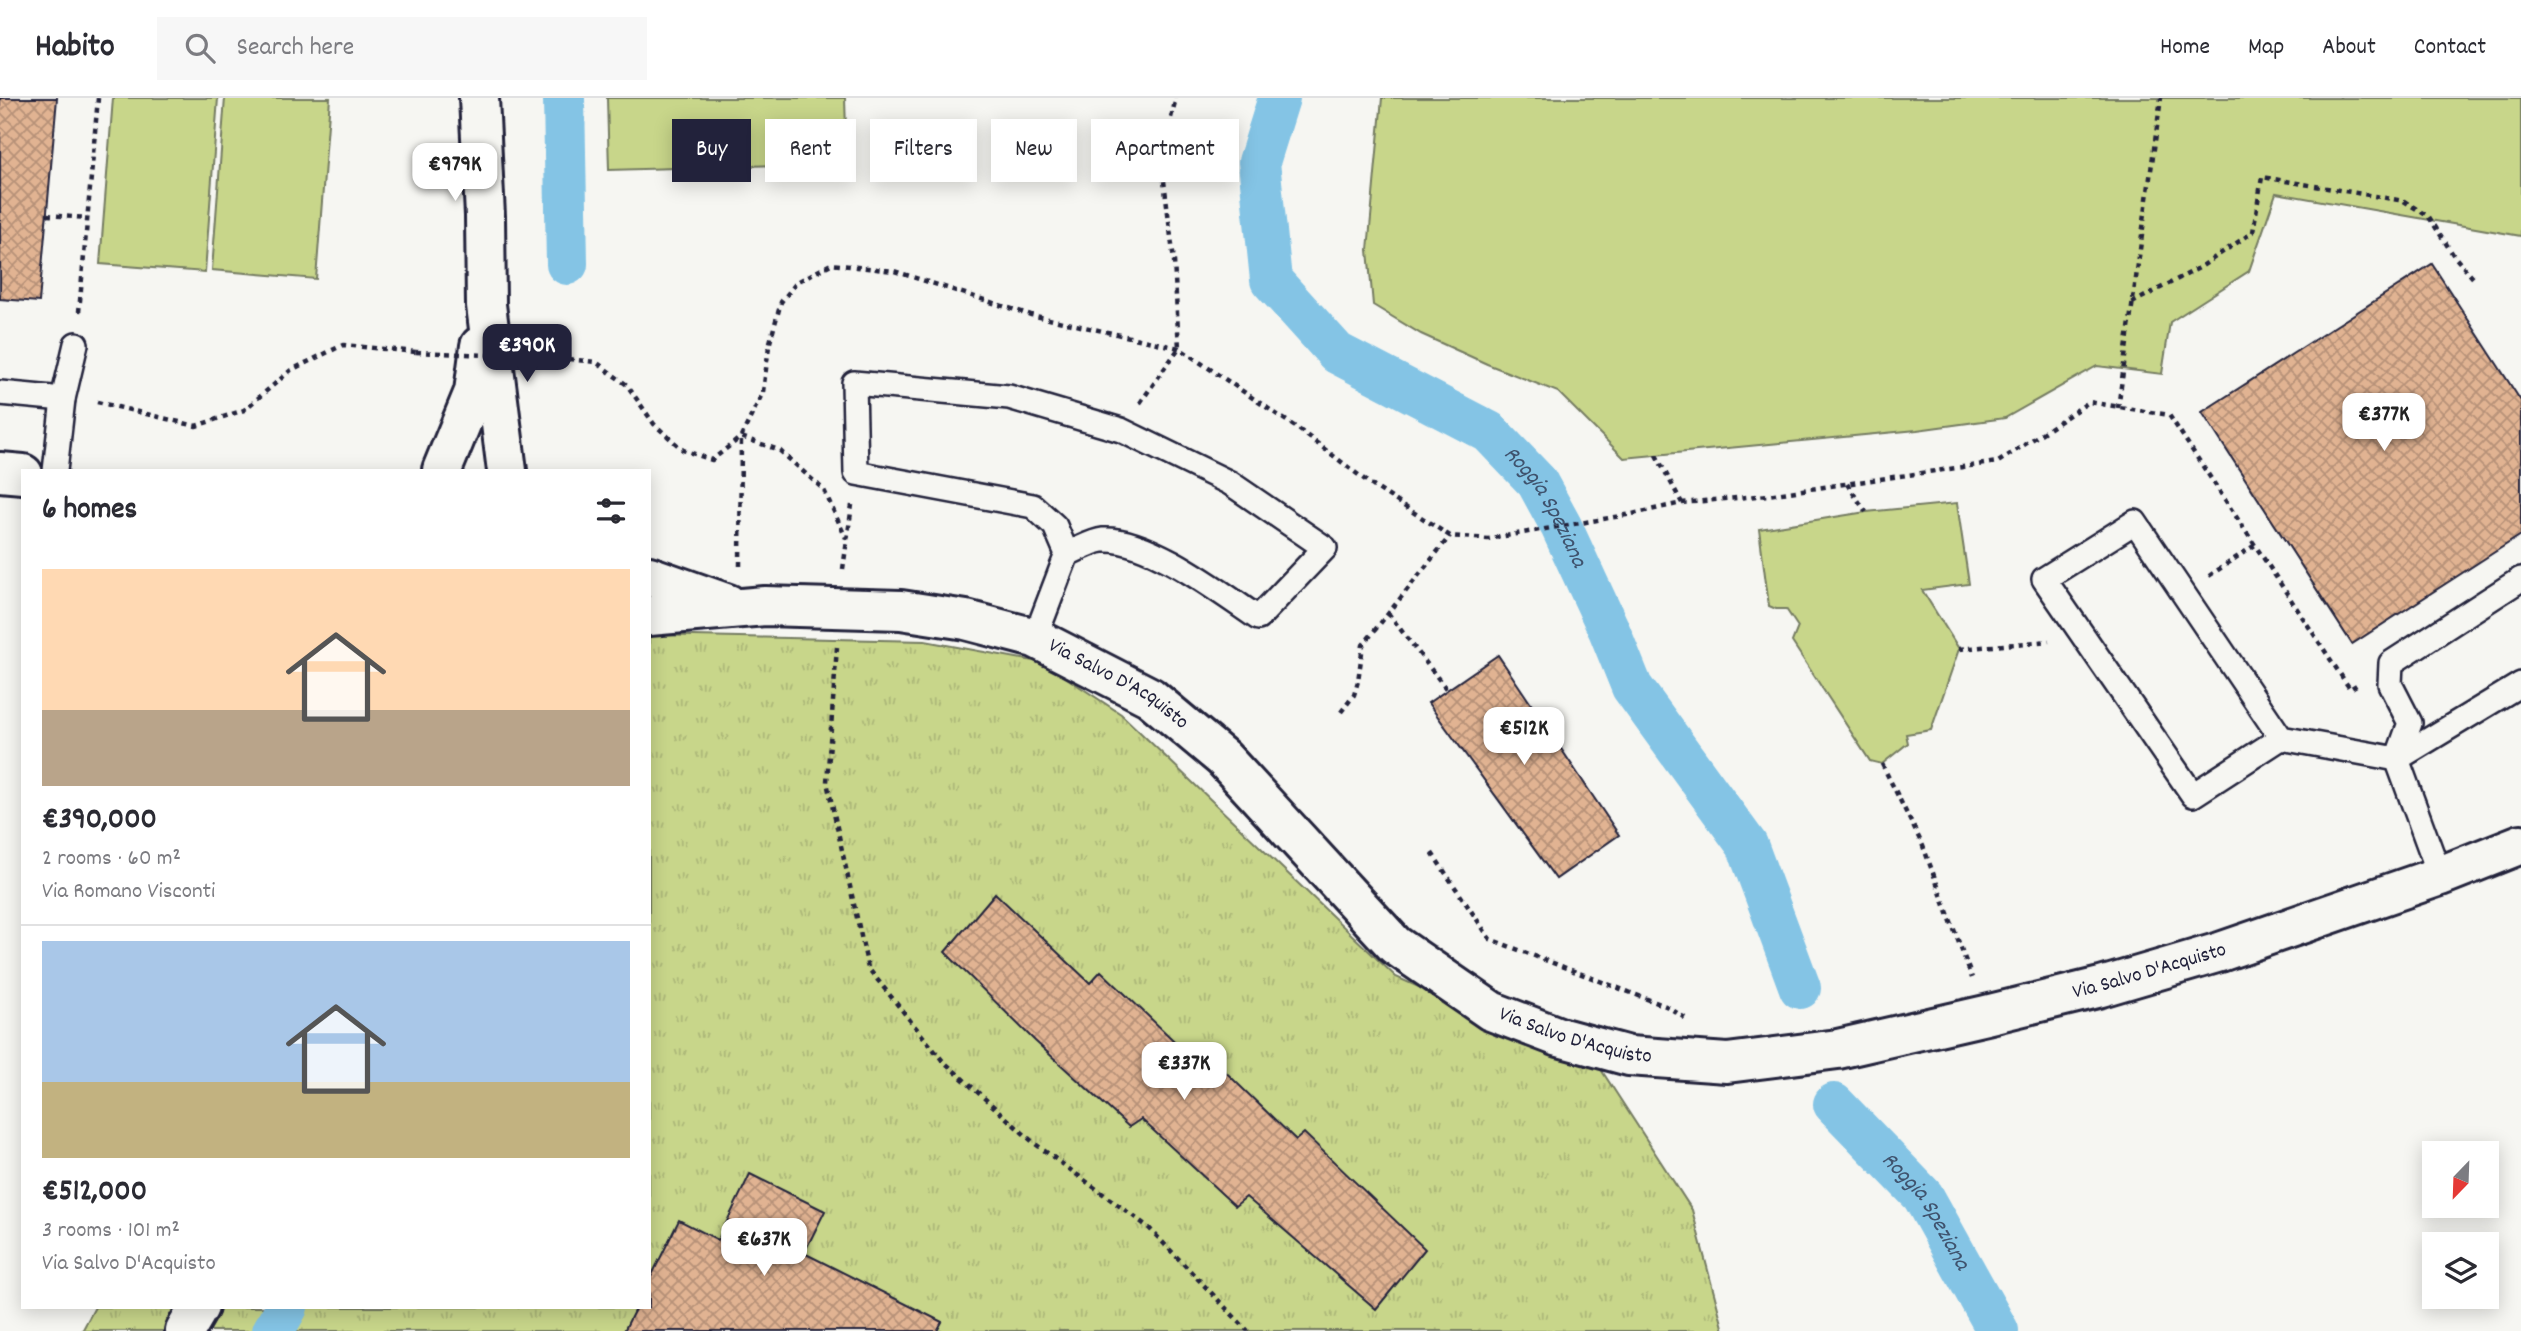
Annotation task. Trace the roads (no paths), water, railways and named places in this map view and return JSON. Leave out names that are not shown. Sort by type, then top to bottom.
[{"type":"street","points":[[479,98],[486,306],[507,469]]},
{"type":"street","points":[[441,469],[474,392],[486,306]]},
{"type":"street","points":[[458,469],[478,469]]},
{"type":"street","points":[[0,472],[21,474]]},
{"type":"street","name":"Via Salvo D'Acquisto","points":[[651,577],[740,608]]},
{"type":"street","name":"Via Salvo D'Acquisto","points":[[651,616],[765,606],[901,610],[966,620],[1035,638],[1150,697],[1223,758],[1395,945],[1491,1011],[1559,1037],[1629,1056],[1727,1063],[1838,1049],[1986,1015],[2101,987],[2220,952],[2440,877],[2521,844]]},
{"type":"street","points":[[185,1331],[198,1309]]},
{"type":"lane","points":[[55,469],[63,399],[76,344]]},
{"type":"lane","points":[[1035,638],[1067,554],[1055,526],[1033,506],[856,473],[854,383],[1009,397],[1121,430],[1230,483],[1325,548],[1258,618],[1191,573],[1138,546],[1102,540],[1067,554]]},
{"type":"lane","points":[[0,393],[63,399]]},
{"type":"lane","points":[[2281,738],[2135,523],[2044,579],[2193,795],[2281,738],[2397,759],[2521,684]]},
{"type":"lane","points":[[2440,877],[2397,759],[2410,723],[2390,684],[2391,663],[2521,579]]},
{"type":"waterway","points":[[564,98],[567,264]]},
{"type":"waterway","name":"Roggia Speziana","points":[[1279,98],[1259,162],[1271,280],[1337,353],[1489,432],[1537,482],[1561,526],[1632,687],[1747,845],[1800,988]]},
{"type":"waterway","name":"Roggia Speziana","points":[[1834,1104],[1923,1196],[1998,1331]]},
{"type":"waterway","points":[[273,1331],[286,1309]]}]
